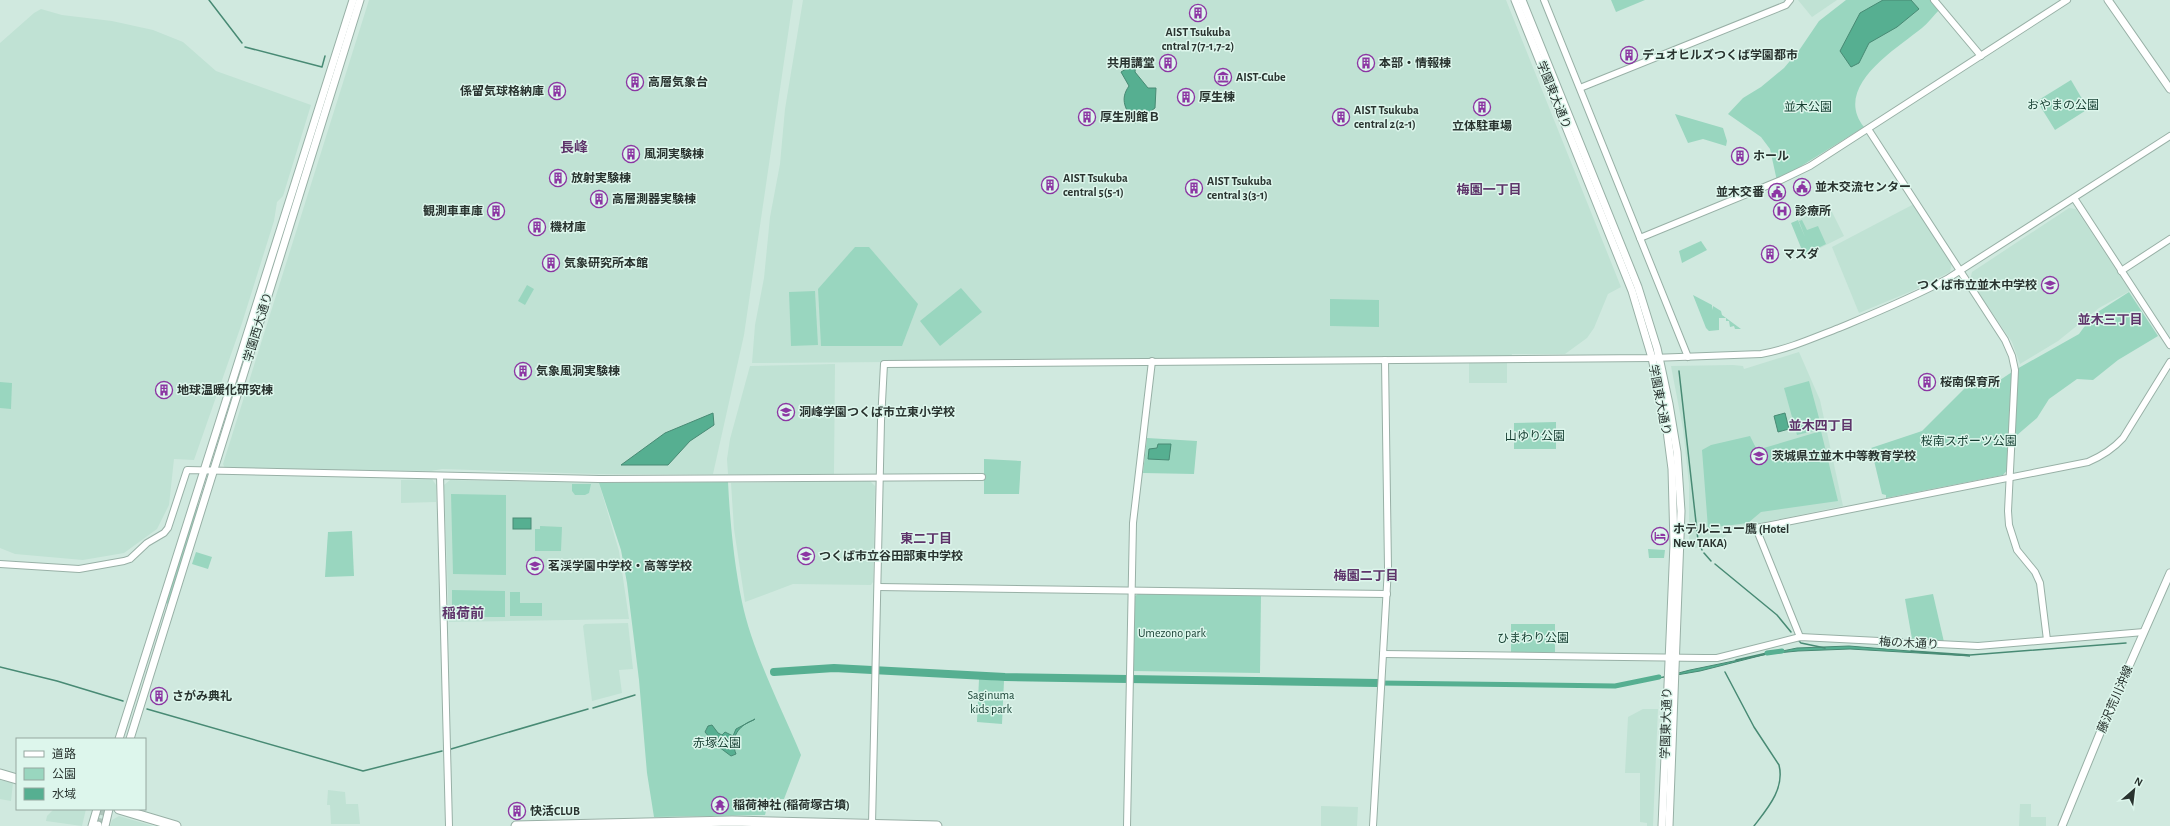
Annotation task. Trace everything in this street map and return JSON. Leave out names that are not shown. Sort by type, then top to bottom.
[{"type":"highway","points":[[0,774],[16,779]]},
{"type":"highway","points":[[122,810],[176,826]]},
{"type":"highway","points":[[516,826],[732,822],[937,826]]},
{"type":"main road","name":"学園西大通り","points":[[124,738],[353,0]]},
{"type":"main road","name":"学園西大通り","points":[[208,471],[360,0]]},
{"type":"main road","name":"学園東大通り","points":[[1515,0],[1632,291],[1656,358]]},
{"type":"main road","name":"学園東大通り","points":[[1522,0],[1638,287],[1675,436],[1680,490],[1681,548],[1672,658],[1662,826]]},
{"type":"main road","points":[[2108,0],[2170,89]]},
{"type":"main road","name":"藤沢荒川沖線","points":[[2062,826],[2170,573]]},
{"type":"main road","name":"学園西大通り","points":[[119,738],[152,652]]},
{"type":"main road","name":"学園西大通り","points":[[130,738],[152,652]]},
{"type":"main road","name":"学園東大通り","points":[[1669,826],[1672,658]]},
{"type":"main road","points":[[96,810],[98,826]]},
{"type":"main road","points":[[98,826],[108,810]]},
{"type":"street","points":[[1544,0],[1688,358]]},
{"type":"street","points":[[1580,88],[1786,5],[1790,0]]},
{"type":"street","points":[[1934,0],[1981,56]]},
{"type":"street","points":[[1640,238],[1787,178],[1816,163],[2067,0]]},
{"type":"street","points":[[1868,130],[2005,340],[2012,356],[2015,370],[2011,477],[2008,512],[2009,525],[2017,550],[2035,572],[2040,583],[2047,640]]},
{"type":"street","points":[[872,824],[884,364],[1688,358],[1741,356],[1786,349],[1919,294],[1960,271],[2170,136]]},
{"type":"street","points":[[2074,198],[2170,345]]},
{"type":"street","points":[[2121,271],[2170,239]]},
{"type":"street","points":[[1373,826],[1387,594],[1388,551],[1385,360]]},
{"type":"street","points":[[1128,826],[1133,523],[1152,361]]},
{"type":"street","points":[[1800,637],[1756,528],[2088,462],[2115,446],[2131,426],[2170,362]]},
{"type":"street","points":[[0,564],[79,569],[130,560],[146,543],[164,533],[168,528],[187,470],[599,479],[982,477]]},
{"type":"street","points":[[440,476],[449,826]]},
{"type":"street","points":[[878,587],[1387,594]]},
{"type":"street","name":"梅の木通り","points":[[1383,654],[1717,658],[1800,637],[1962,646],[2144,632]]},
{"type":"shaded area","points":[[369,0],[793,0],[744,335],[713,474],[596,474],[442,469],[431,471],[225,468],[223,464]]},
{"type":"shaded area","points":[[803,0],[1506,0],[1621,287],[1608,294],[1594,328],[1587,338],[1565,354],[1512,354],[1511,357],[752,363],[755,325],[764,278],[770,217],[780,164],[785,109]]},
{"type":"shaded area","points":[[1798,0],[1837,0],[1812,17]]},
{"type":"shaded area","points":[[41,9],[62,15],[112,21],[153,30],[183,42],[216,71],[311,105],[283,196],[277,202],[274,221],[242,323],[194,460],[174,459],[169,505],[157,529],[124,553],[83,560],[15,554],[0,548],[0,43],[34,13]]},
{"type":"shaded area","points":[[1914,204],[1952,262],[1950,272],[1912,291],[1859,313],[1832,247]]},
{"type":"shaded area","points":[[1829,206],[1844,236],[1812,252],[1798,220]]},
{"type":"shaded area","name":"つくば市立並木中学校","points":[[2069,208],[2076,209],[2130,291],[2099,308],[2058,341],[2020,364],[2012,342],[1970,280],[1972,272]]},
{"type":"shaded area","name":"茨城県立並木中等教育学校","points":[[1799,352],[1820,400],[1843,506],[1751,525],[1729,532],[1719,544],[1689,549],[1689,484],[1683,429],[1671,366],[1733,365],[1743,366],[1744,369]]},
{"type":"shaded area","points":[[1469,363],[1507,363],[1507,383],[1469,383]]},
{"type":"shaded area","name":"洞峰学園つくば市立東小学校","points":[[835,364],[834,474],[728,474],[727,459],[730,439],[750,366]]},
{"type":"shaded area","points":[[432,479],[436,485],[436,502],[401,503],[401,480]]},
{"type":"shaded area","name":"茗渓学園中学校・高等学校","points":[[450,480],[599,483],[619,551],[629,619],[449,622],[444,485]]},
{"type":"shaded area","name":"つくば市立谷田部東中学校","points":[[870,481],[875,486],[873,582],[871,585],[793,584],[745,602],[734,529],[731,483]]},
{"type":"shaded area","points":[[628,623],[633,669],[619,670],[622,693],[592,701],[583,626],[585,624]]},
{"type":"shaded area","points":[[1643,709],[1658,709],[1653,826],[1647,826],[1647,823],[1640,822],[1640,773],[1625,773],[1628,717]]},
{"type":"shaded area","points":[[0,780],[13,783],[11,801],[0,799]]},
{"type":"shaded area","points":[[328,790],[345,792],[346,804],[358,804],[360,824],[331,824],[330,805],[327,805]]},
{"type":"shaded area","points":[[2020,804],[2031,804],[2031,817],[2046,817],[2046,826],[2019,826]]},
{"type":"shaded area","points":[[1321,806],[1358,807],[1357,826],[1321,826]]},
{"type":"shaded area","points":[[53,810],[86,810],[82,826],[46,821],[47,816]]},
{"type":"shaded area","points":[[119,816],[153,826],[110,826],[112,820]]},
{"type":"green space","points":[[1611,0],[1645,0],[1616,12]]},
{"type":"green space","name":"並木公園","points":[[1846,0],[1930,0],[1939,10],[1922,28],[1897,47],[1871,70],[1861,84],[1856,98],[1856,112],[1864,127],[1777,181],[1770,149],[1761,137],[1728,114],[1743,98],[1761,87],[1784,68],[1800,49],[1819,21]]},
{"type":"green space","name":"おやまの公園","points":[[2071,80],[2088,109],[2055,130],[2037,101]]},
{"type":"green space","points":[[1675,114],[1723,128],[1727,141],[1726,146],[1703,139],[1688,143]]},
{"type":"green space","points":[[1798,220],[1805,237],[1799,221],[1802,220],[1807,230],[1818,226],[1826,244],[1804,255],[1791,223]]},
{"type":"green space","points":[[1701,241],[1707,250],[1682,263],[1679,251]]},
{"type":"green space","points":[[855,247],[869,247],[918,304],[902,346],[821,346],[818,289]]},
{"type":"green space","points":[[527,285],[534,289],[525,305],[518,301]]},
{"type":"green space","points":[[961,288],[982,312],[940,346],[920,321]]},
{"type":"green space","points":[[815,291],[818,345],[791,346],[789,292]]},
{"type":"green space","name":"桜南スポーツ公園","points":[[2129,292],[2158,336],[2118,360],[2093,380],[2077,379],[2049,399],[2037,418],[2009,442],[2009,468],[2003,475],[1886,498],[1886,495],[1882,494],[1871,448],[1922,431],[1965,388],[2000,380],[2079,334],[2093,315]]},
{"type":"green space","points":[[1693,295],[1712,305],[1712,310],[1713,306],[1721,311],[1722,315],[1741,329],[1735,329],[1734,326],[1730,327],[1729,321],[1726,321],[1726,318],[1719,318],[1719,330],[1709,331],[1706,328]]},
{"type":"green space","points":[[1330,299],[1379,300],[1379,327],[1330,326]]},
{"type":"green space","points":[[1809,381],[1822,429],[1797,435],[1784,388]]},
{"type":"green space","points":[[0,382],[12,383],[11,409],[0,408]]},
{"type":"green space","name":"山ゆり公園","points":[[1556,422],[1556,449],[1514,449],[1514,423]]},
{"type":"green space","points":[[1821,431],[1838,501],[1761,512],[1748,523],[1708,528],[1702,450],[1711,445],[1750,436],[1757,450]]},
{"type":"green space","points":[[1147,438],[1197,441],[1194,474],[1143,473]]},
{"type":"green space","points":[[984,459],[1021,461],[1019,494],[984,494]]},
{"type":"green space","name":"赤塚公園","points":[[728,482],[731,527],[739,587],[747,621],[768,680],[801,755],[784,799],[769,799],[765,815],[654,817],[647,773],[639,680],[627,583],[621,550],[599,483]]},
{"type":"green space","points":[[572,484],[591,484],[589,493],[585,495],[575,495],[572,491]]},
{"type":"green space","points":[[451,494],[506,495],[506,575],[453,574]]},
{"type":"green space","points":[[199,503],[168,604],[166,603],[192,519]]},
{"type":"green space","points":[[540,526],[562,527],[561,551],[535,551],[535,529],[540,529]]},
{"type":"green space","points":[[352,531],[354,576],[325,577],[328,532]]},
{"type":"green space","points":[[1648,549],[1665,550],[1664,558],[1649,558]]},
{"type":"green space","points":[[196,552],[212,557],[208,569],[192,564]]},
{"type":"green space","points":[[452,590],[505,591],[505,617],[452,617]]},
{"type":"green space","points":[[510,592],[520,592],[520,603],[542,603],[542,616],[510,616]]},
{"type":"green space","name":"Umezono park","points":[[1139,593],[1261,596],[1260,673],[1133,671],[1134,597]]},
{"type":"green space","points":[[1933,594],[1944,642],[1912,639],[1905,599]]},
{"type":"green space","name":"ひまわり公園","points":[[1511,624],[1555,624],[1555,652],[1511,652]]},
{"type":"green space","name":"Saginuma kids park","points":[[979,679],[1004,681],[1002,724],[977,722]]},
{"type":"water","points":[[1883,0],[1911,0],[1919,9],[1897,27],[1869,43],[1859,63],[1851,67],[1840,51],[1860,13]]},
{"type":"water","points":[[1136,63],[1135,72],[1148,88],[1156,88],[1155,108],[1135,123],[1125,105],[1124,96],[1129,86],[1121,72]]},
{"type":"water","points":[[713,413],[714,425],[690,441],[668,465],[621,465],[665,433]]},
{"type":"water","points":[[1785,413],[1789,429],[1778,432],[1774,416]]},
{"type":"water","points":[[1158,444],[1171,444],[1169,460],[1148,459],[1149,449],[1157,448]]},
{"type":"water","points":[[513,518],[531,518],[531,529],[513,529]]},
{"type":"water","points":[[1849,646],[1970,656],[1850,649],[1798,651],[1769,654],[1797,648]]},
{"type":"water","points":[[1764,655],[1700,671],[1659,678],[1690,670]]},
{"type":"water","points":[[746,724],[737,732],[735,736],[734,745],[736,754],[731,756],[715,744],[705,732],[708,726],[712,725],[718,733],[722,735],[725,732],[733,736],[736,729]]},
{"type":"waterway","points":[[209,0],[242,43]]},
{"type":"waterway","points":[[245,47],[322,67],[325,56]]},
{"type":"waterway","points":[[1679,371],[1698,540],[1702,550]]},
{"type":"waterway","points":[[1704,553],[1711,561]]},
{"type":"waterway","points":[[1715,564],[1777,615],[1791,632]]},
{"type":"waterway","points":[[1799,641],[1801,643],[1825,648]]},
{"type":"waterway","points":[[1911,651],[1970,655],[2126,643]]},
{"type":"waterway","points":[[1767,653],[1782,651]]},
{"type":"waterway","points":[[1736,660],[1767,653]]},
{"type":"waterway","points":[[0,667],[57,681],[123,701]]},
{"type":"waterway","points":[[774,672],[834,668],[1005,677],[1378,683]]},
{"type":"waterway","points":[[1725,672],[1754,727],[1779,765],[1779,782],[1774,798],[1754,826]]},
{"type":"waterway","points":[[1378,683],[1615,686],[1659,677]]},
{"type":"waterway","points":[[593,708],[635,695]]},
{"type":"waterway","points":[[147,709],[363,771],[442,751]]},
{"type":"waterway","points":[[451,749],[588,709]]},
{"type":"tunnel","points":[[98,825],[102,810]]},
{"type":"place","name":"AIST Tsukuba cntral 7(7-1,7-2)","points":[[1198,13]]},
{"type":"place","name":"デュオヒルズつくば学園都市","points":[[1629,55]]},
{"type":"place","name":"共用講堂","points":[[1168,63]]},
{"type":"place","name":"本部・情報棟","points":[[1366,63]]},
{"type":"place","name":"AIST-Cube","points":[[1223,77]]},
{"type":"place","name":"高層気象台","points":[[635,82]]},
{"type":"place","name":"係留気球格納庫","points":[[557,91]]},
{"type":"place","name":"厚生棟","points":[[1186,97]]},
{"type":"place","name":"立体駐車場","points":[[1482,107]]},
{"type":"place","name":"厚生別館Ｂ","points":[[1087,117]]},
{"type":"place","name":"AIST Tsukuba central 2(2-1)","points":[[1341,117]]},
{"type":"place","name":"風洞実験棟","points":[[631,154]]},
{"type":"place","name":"ホール","points":[[1740,156]]},
{"type":"place","name":"放射実験棟","points":[[558,178]]},
{"type":"place","name":"AIST Tsukuba central 5(5-1)","points":[[1050,185]]},
{"type":"place","name":"並木交流センター","points":[[1802,187]]},
{"type":"place","name":"AIST Tsukuba central 3(3-1)","points":[[1194,188]]},
{"type":"place","name":"並木交番","points":[[1777,192]]},
{"type":"place","name":"高層測器実験棟","points":[[599,199]]},
{"type":"place","name":"観測車車庫","points":[[496,211]]},
{"type":"place","name":"診療所","points":[[1782,211]]},
{"type":"place","name":"機材庫","points":[[537,227]]},
{"type":"place","name":"マスダ","points":[[1770,254]]},
{"type":"place","name":"気象研究所本館","points":[[551,263]]},
{"type":"place","name":"つくば市立並木中学校","points":[[2050,285]]},
{"type":"place","name":"気象風洞実験棟","points":[[523,371]]},
{"type":"place","name":"桜南保育所","points":[[1927,382]]},
{"type":"place","name":"地球温暖化研究棟","points":[[164,390]]},
{"type":"place","name":"洞峰学園つくば市立東小学校","points":[[786,412]]},
{"type":"place","name":"茨城県立並木中等教育学校","points":[[1759,456]]},
{"type":"place","name":"ホテルニュー鷹 (Hotel New TAKA)","points":[[1660,536]]},
{"type":"place","name":"つくば市立谷田部東中学校","points":[[806,556]]},
{"type":"place","name":"茗渓学園中学校・高等学校","points":[[535,566]]},
{"type":"place","name":"さがみ典礼","points":[[159,696]]},
{"type":"place","name":"稲荷神社 (稲荷塚古墳)","points":[[720,805]]},
{"type":"place","name":"快活CLUB","points":[[517,811]]},
{"type":"district","name":"長峰","points":[[574,147]]},
{"type":"district","name":"梅園一丁目","points":[[1489,189]]},
{"type":"district","name":"並木三丁目","points":[[2110,319]]},
{"type":"district","name":"並木四丁目","points":[[1821,425]]},
{"type":"district","name":"東二丁目","points":[[926,538]]},
{"type":"district","name":"梅園二丁目","points":[[1366,575]]},
{"type":"district","name":"稲荷前","points":[[463,613]]}]
